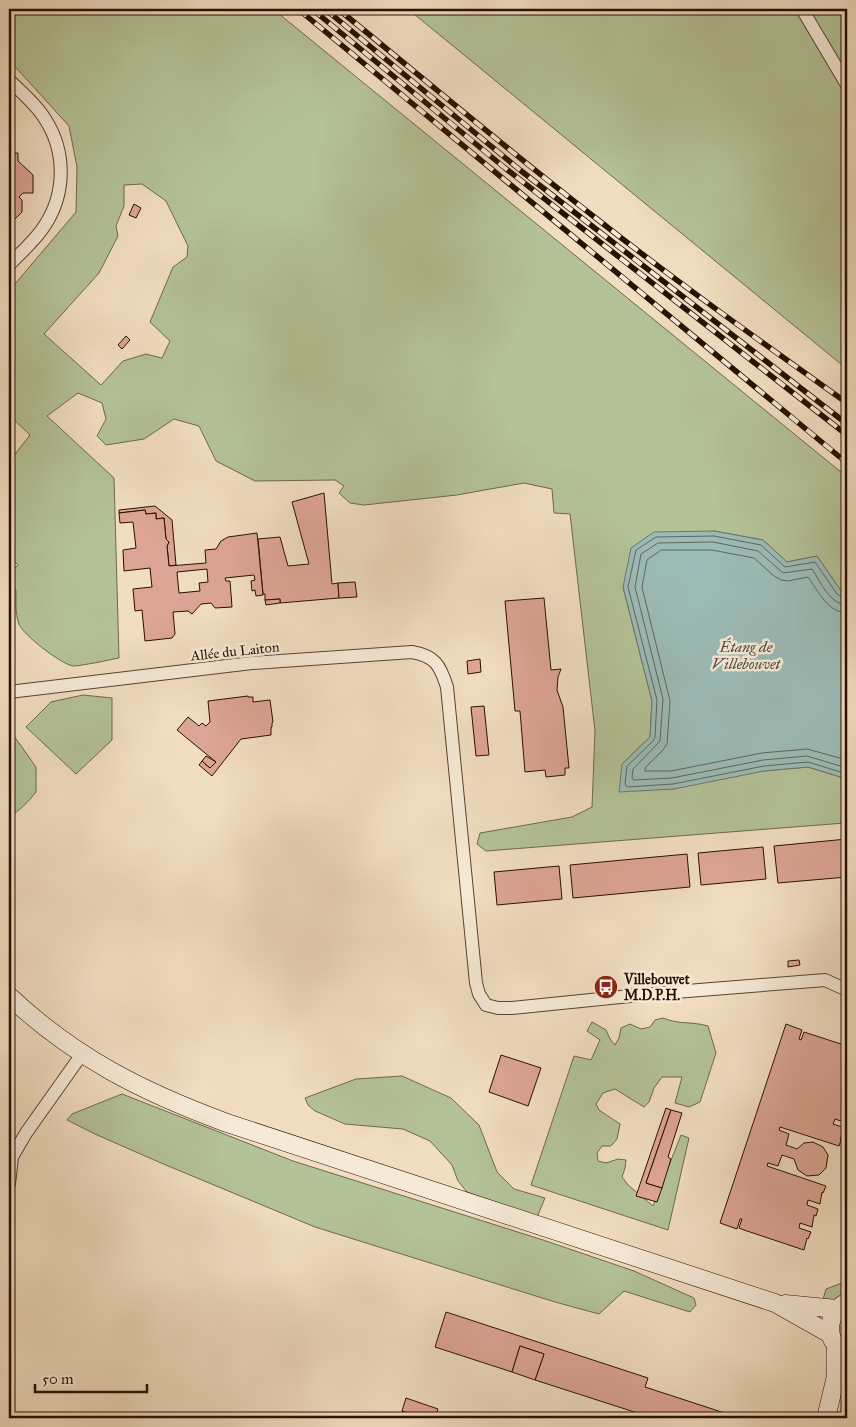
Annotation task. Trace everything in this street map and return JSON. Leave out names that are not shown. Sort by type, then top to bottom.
[{"type":"street","points":[[802,9],[847,85]]},
{"type":"street","points":[[9,80],[34,104],[54,134],[59,153],[61,174],[56,202],[45,226],[9,265]]},
{"type":"street","name":"Allée du Laiton","points":[[9,692],[252,663],[412,652],[427,655],[435,662],[443,674],[447,687],[476,983],[479,994],[486,1005],[498,1008],[512,1008],[650,994],[825,980],[847,990]]},
{"type":"street","points":[[9,996],[82,1054],[149,1092],[227,1123],[774,1303],[838,1345]]},
{"type":"street","points":[[9,1184],[12,1157],[26,1133],[82,1054]]},
{"type":"street","points":[[774,1303],[842,1306]]},
{"type":"street","points":[[826,1418],[836,1376],[838,1345],[830,1326],[833,1316],[842,1306]]},
{"type":"street","points":[[832,1418],[847,1382]]},
{"type":"green space","points":[[9,9],[273,9],[847,477],[847,595],[841,591],[817,556],[787,562],[763,540],[714,531],[623,587],[652,701],[650,737],[622,764],[764,771],[808,767],[847,779],[847,824],[486,851],[477,844],[480,833],[572,817],[592,807],[595,731],[570,514],[554,513],[552,489],[524,483],[457,495],[364,505],[350,503],[339,493],[344,486],[335,480],[255,481],[216,461],[199,426],[174,419],[144,439],[106,445],[97,436],[106,419],[102,403],[78,393],[47,416],[114,478],[119,658],[73,666],[52,655],[27,635],[18,620],[16,590],[9,585],[9,575],[18,565],[9,556],[9,462],[30,435],[9,415],[9,291],[76,212],[77,167],[69,126],[9,60]],"holes":[[[142,184],[166,201],[188,246],[187,257],[173,267],[150,322],[170,341],[162,358],[146,354],[123,361],[101,385],[44,334],[99,273],[118,236],[116,226],[124,206],[124,185]]]},
{"type":"green space","points":[[408,9],[847,9],[847,369]]},
{"type":"green space","points":[[83,695],[112,698],[112,740],[76,774],[26,727],[51,702]]},
{"type":"green space","points":[[9,729],[36,767],[36,792],[24,806],[9,816]]},
{"type":"green space","points":[[663,1018],[675,1022],[708,1026],[716,1053],[700,1102],[689,1107],[675,1103],[682,1077],[662,1077],[654,1088],[649,1102],[644,1107],[615,1089],[603,1093],[596,1104],[599,1110],[620,1124],[617,1139],[611,1146],[602,1146],[597,1153],[598,1161],[606,1163],[618,1159],[626,1160],[622,1177],[628,1185],[653,1206],[681,1135],[689,1138],[668,1230],[531,1185],[574,1056],[591,1060],[600,1040],[587,1031],[592,1022],[606,1030],[615,1045],[621,1028],[630,1024],[641,1029],[650,1027],[655,1020]]},
{"type":"green space","points":[[402,1076],[451,1098],[479,1125],[497,1172],[514,1189],[545,1198],[537,1217],[467,1192],[458,1181],[452,1165],[430,1141],[403,1129],[345,1124],[315,1111],[308,1105],[305,1098],[356,1079]]},
{"type":"green space","points":[[122,1094],[293,1161],[543,1240],[634,1271],[694,1298],[696,1305],[690,1312],[624,1291],[599,1314],[555,1302],[315,1227],[161,1163],[67,1120],[72,1114]]},
{"type":"green space","points":[[847,1278],[847,1293],[838,1301],[822,1303],[826,1289],[842,1283]]},
{"type":"water","name":"Étang de Villebouvet","points":[[714,531],[763,540],[787,562],[817,556],[841,591],[847,595],[847,779],[808,767],[764,771],[674,789],[619,792],[622,764],[650,737],[652,701],[623,587],[631,548],[654,532]]},
{"type":"building","points":[[10,153],[18,153],[18,161],[33,175],[33,193],[23,193],[19,197],[22,200],[22,212],[9,225],[9,155]]},
{"type":"building","points":[[134,204],[141,208],[136,218],[129,215]]},
{"type":"building","points":[[126,336],[130,340],[122,349],[118,345]]},
{"type":"building","points":[[324,493],[332,584],[338,583],[339,598],[280,603],[280,599],[265,600],[258,539],[280,537],[288,566],[309,564],[292,502]]},
{"type":"building","points":[[155,506],[172,520],[176,565],[169,566],[167,546],[169,542],[166,539],[164,518],[156,519],[156,513],[146,514],[145,510],[119,513],[119,510]]},
{"type":"building","points":[[145,510],[146,514],[156,513],[156,519],[164,518],[166,539],[169,542],[167,546],[169,566],[206,563],[205,550],[216,549],[221,541],[228,537],[257,533],[263,595],[256,596],[255,590],[252,591],[251,581],[255,580],[254,575],[225,578],[226,581],[230,581],[232,607],[215,608],[211,603],[201,604],[192,614],[188,611],[173,612],[175,634],[172,638],[145,641],[142,610],[135,611],[133,589],[152,587],[150,568],[124,571],[123,550],[136,548],[133,522],[120,523],[119,513]],"holes":[[[207,569],[208,582],[199,583],[200,591],[179,593],[177,572]]]},
{"type":"building","points":[[355,582],[357,597],[339,598],[338,583]]},
{"type":"building","points":[[544,598],[551,670],[561,669],[557,690],[563,707],[569,768],[565,768],[565,775],[546,777],[545,770],[525,772],[520,711],[515,711],[505,601]]},
{"type":"building","points":[[280,599],[280,603],[266,605],[265,600]]},
{"type":"building","points":[[480,659],[481,672],[468,674],[467,661]]},
{"type":"building","points":[[253,697],[253,702],[270,700],[273,722],[271,735],[241,739],[212,776],[199,765],[202,761],[210,768],[216,762],[177,730],[188,717],[199,726],[202,723],[206,726],[210,722],[208,701]]},
{"type":"building","points":[[484,706],[489,755],[476,756],[471,707]]},
{"type":"building","points":[[206,756],[216,762],[210,768],[202,761]]},
{"type":"building","points":[[847,839],[847,877],[778,883],[774,846]]},
{"type":"building","points":[[763,847],[766,879],[701,885],[698,853]]},
{"type":"building","points":[[687,854],[690,887],[573,898],[570,865]]},
{"type":"building","points":[[559,866],[562,899],[497,905],[494,872]]},
{"type":"building","points":[[799,960],[800,965],[788,967],[788,961]]},
{"type":"building","points":[[786,1024],[802,1030],[799,1039],[801,1040],[804,1032],[847,1046],[847,1123],[835,1119],[833,1124],[845,1128],[839,1146],[780,1127],[779,1130],[789,1134],[786,1145],[797,1149],[804,1143],[813,1142],[823,1147],[828,1155],[826,1168],[819,1175],[807,1176],[798,1170],[794,1159],[782,1155],[778,1166],[768,1163],[767,1166],[826,1186],[822,1192],[820,1204],[808,1200],[807,1205],[818,1209],[816,1216],[814,1215],[812,1227],[800,1223],[799,1228],[811,1232],[807,1238],[804,1250],[739,1228],[742,1219],[740,1219],[737,1229],[720,1223]]},
{"type":"building","points":[[501,1055],[541,1068],[528,1106],[489,1092]]},
{"type":"building","points":[[666,1108],[671,1110],[646,1183],[662,1188],[657,1202],[636,1196]]},
{"type":"building","points":[[671,1110],[682,1113],[668,1157],[671,1159],[662,1188],[646,1183]]},
{"type":"building","points":[[446,1312],[648,1378],[645,1387],[740,1418],[653,1418],[535,1380],[544,1354],[520,1346],[512,1372],[435,1347]]},
{"type":"building","points":[[520,1346],[544,1354],[535,1380],[512,1372]]},
{"type":"building","points":[[406,1398],[438,1409],[435,1418],[424,1418],[402,1411]]},
{"type":"railway","points":[[298,9],[847,463]]},
{"type":"railway","points":[[312,9],[505,168],[847,435]]},
{"type":"railway","points":[[325,9],[520,170],[847,424]]},
{"type":"railway","points":[[338,9],[628,243],[847,403]]},
{"type":"place","name":"Villebouvet M.D.P.H.","points":[[606,987]]}]
